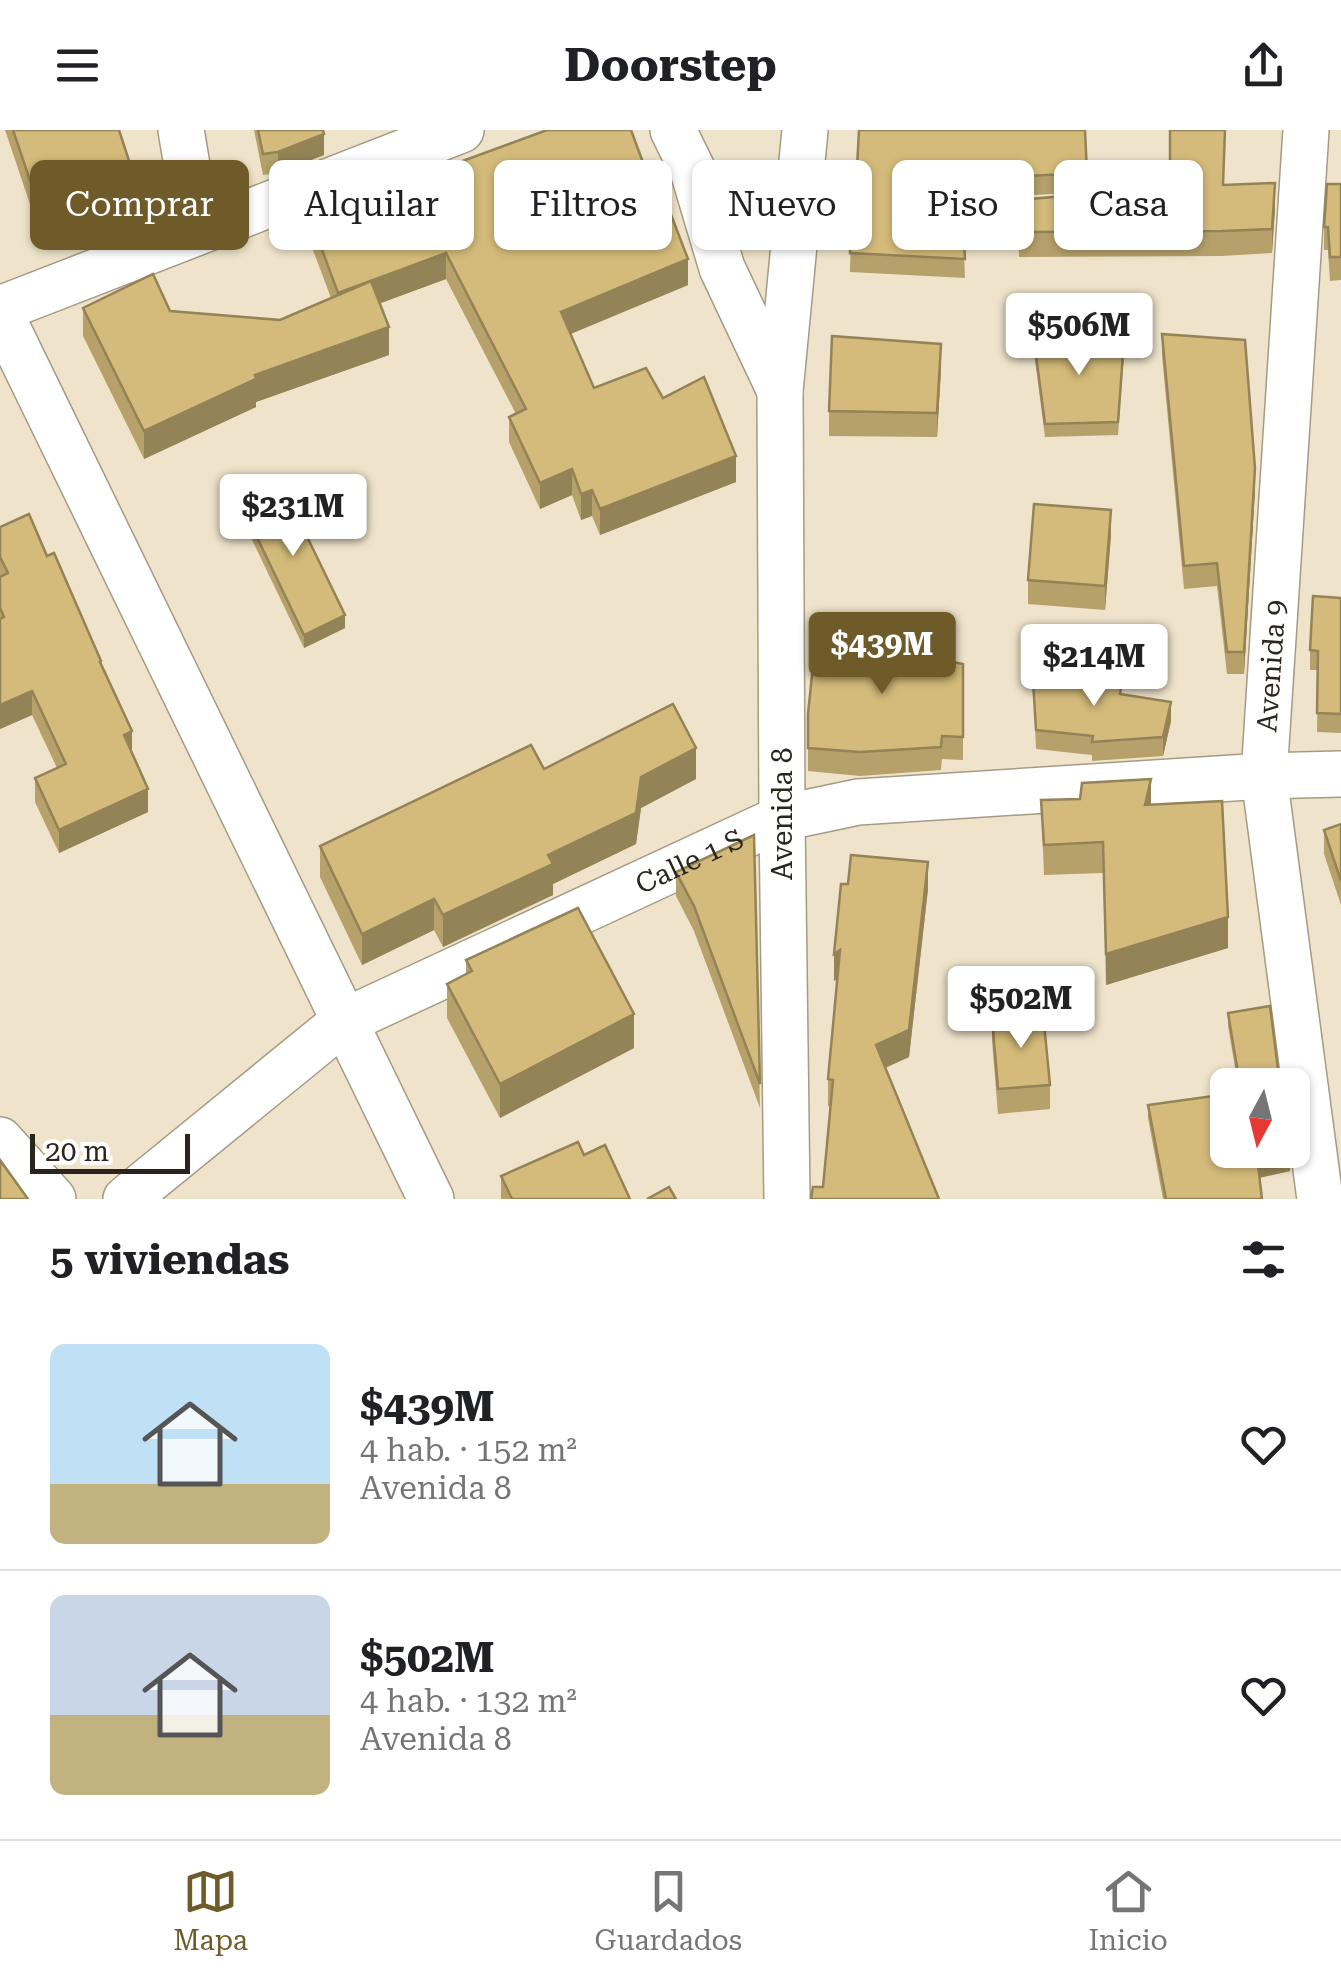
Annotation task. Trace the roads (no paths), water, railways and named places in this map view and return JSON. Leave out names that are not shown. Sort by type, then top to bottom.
[{"type":"street","points":[[182,130],[187,160]]},
{"type":"street","points":[[249,211],[461,130]]},
{"type":"street","points":[[673,130],[693,172],[722,268],[780,391]]},
{"type":"street","name":"Avenida 8","points":[[787,1199],[780,391],[805,130]]},
{"type":"street","name":"Avenida 9","points":[[1306,130],[1264,776],[1320,1199]]},
{"type":"street","points":[[151,250],[0,311],[431,1199]]},
{"type":"street","name":"Calle 1 S","points":[[126,1199],[344,1022],[782,818],[858,802],[1341,774]]},
{"type":"street","points":[[0,1140],[52,1199]]}]
